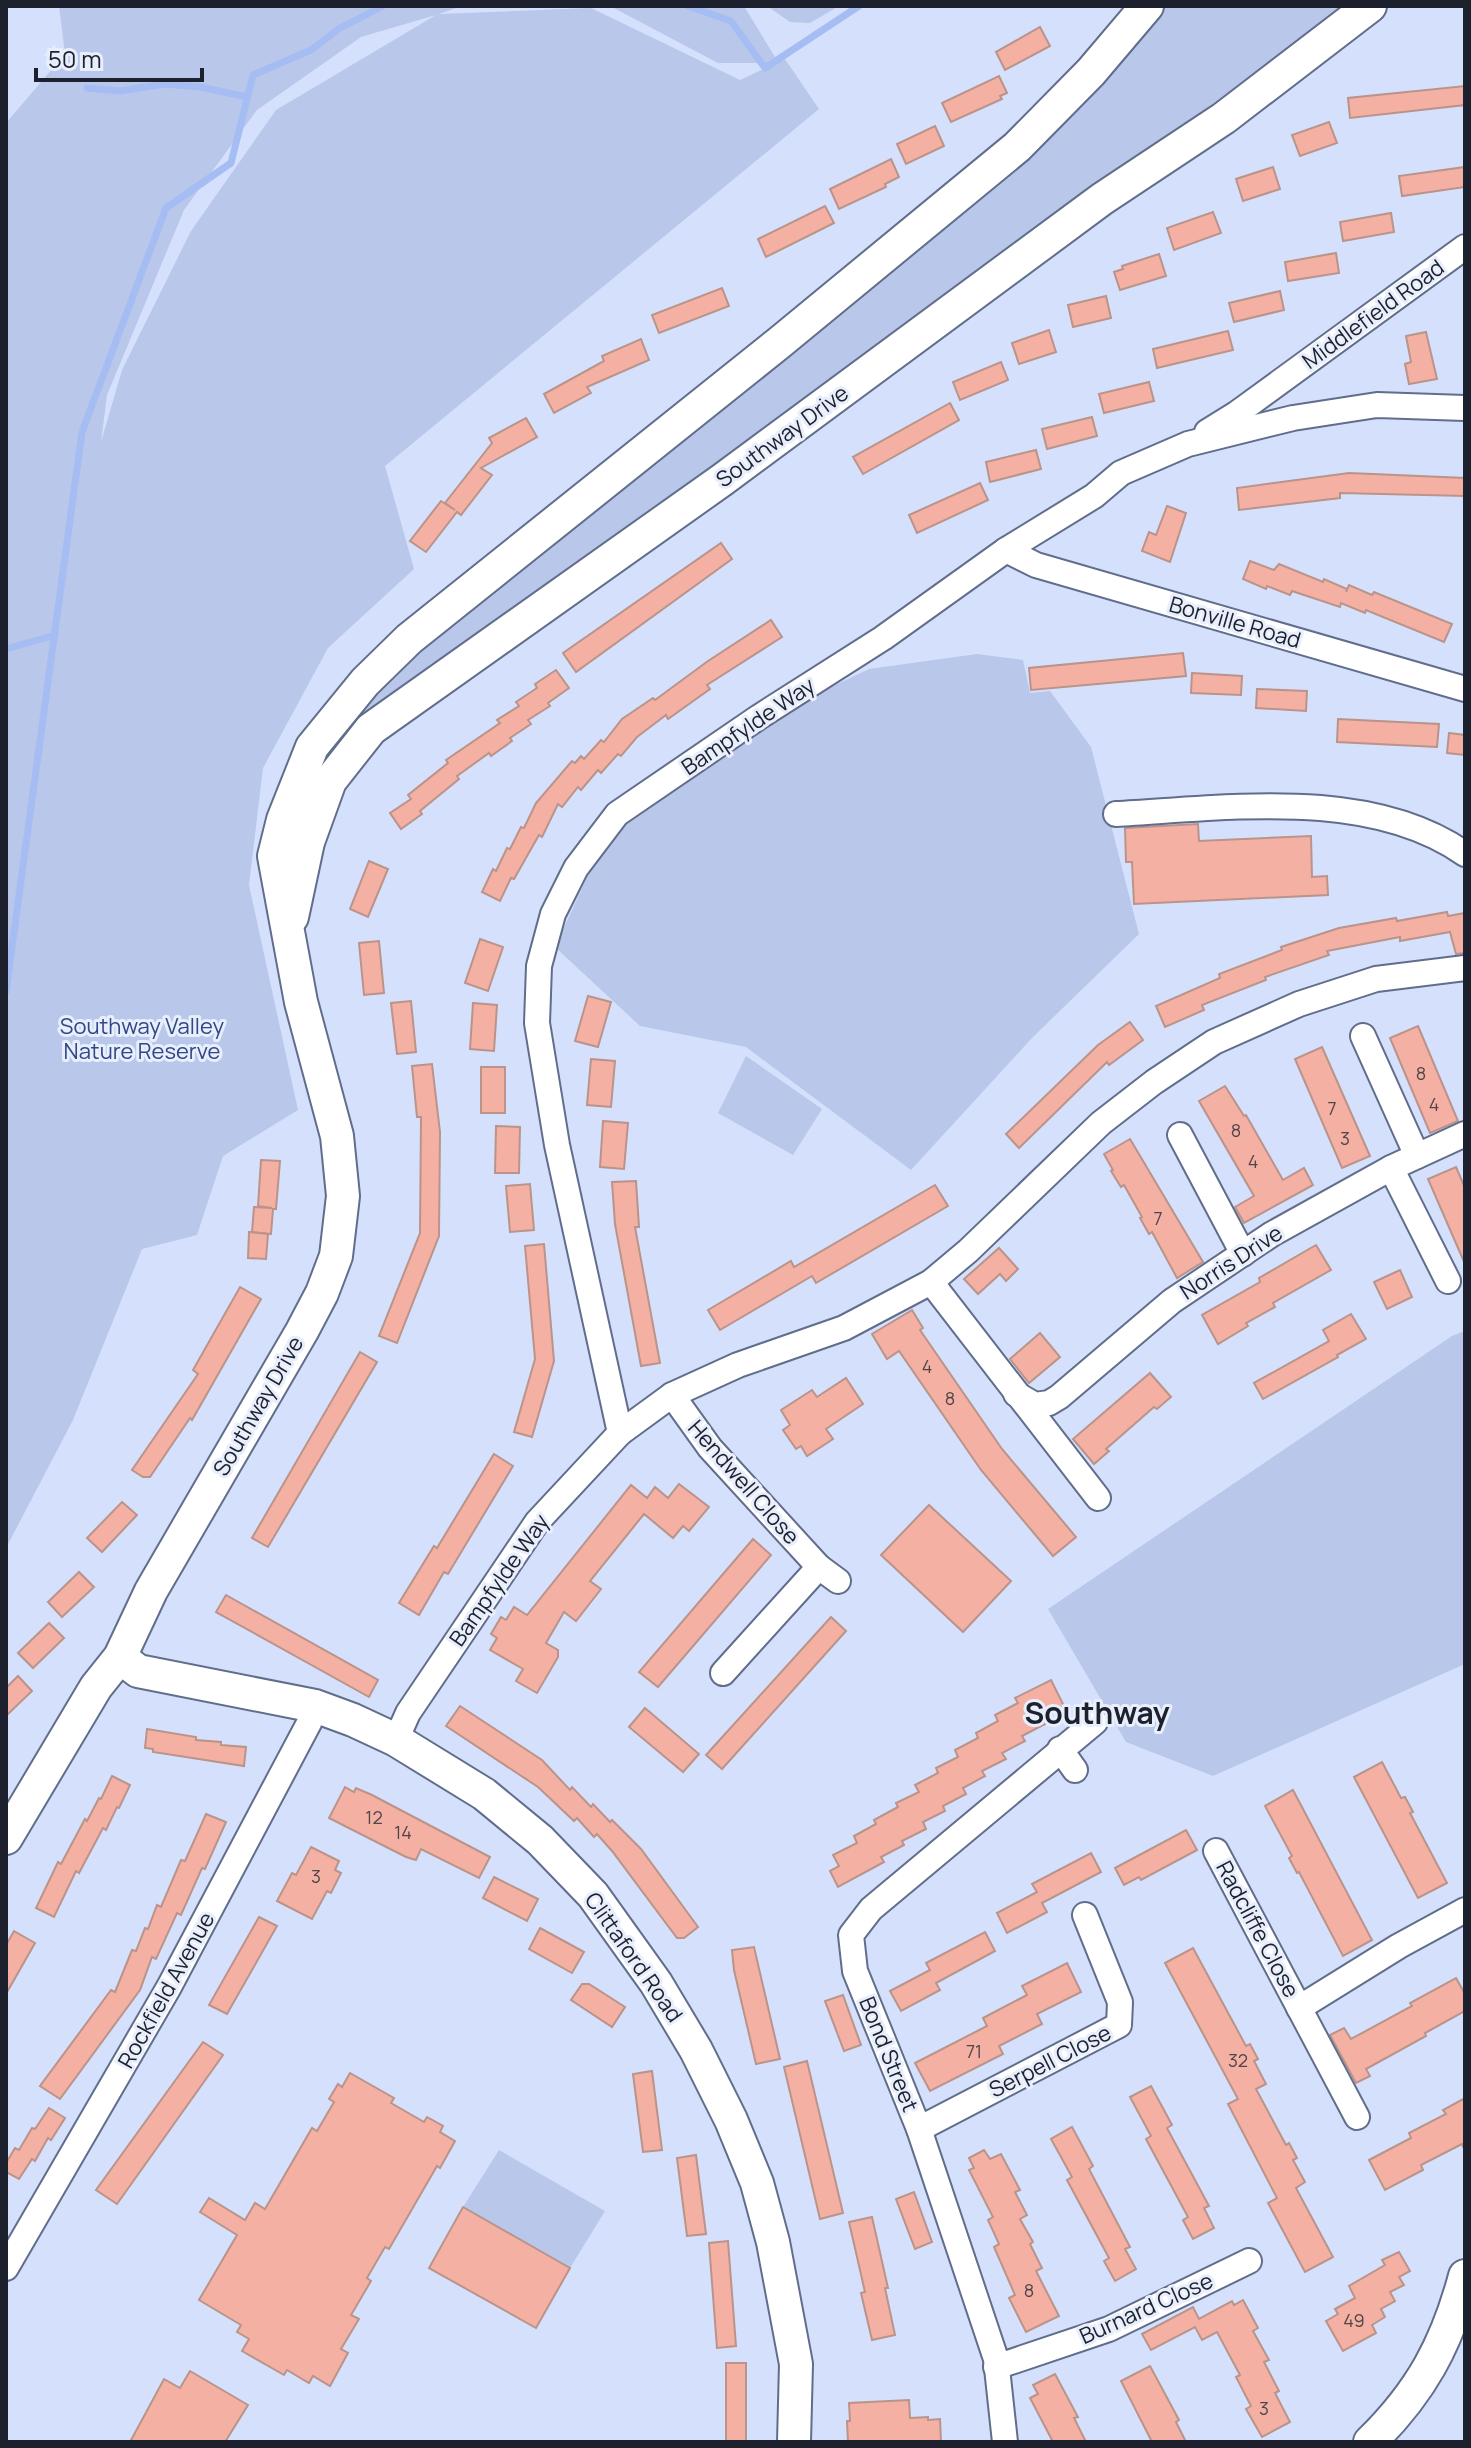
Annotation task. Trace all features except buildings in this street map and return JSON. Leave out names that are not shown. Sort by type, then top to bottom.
[{"type":"street","name":"Southway Drive","points":[[6,1838],[96,1687],[120,1657],[151,1591],[302,1331],[322,1293],[336,1256],[343,1196],[337,1136],[301,1002],[274,856],[283,820],[312,747],[365,682],[409,639],[779,343],[1017,147],[1091,72],[1147,6]]},
{"type":"street","name":"Southway Drive","points":[[289,932],[308,842],[330,781],[371,729],[722,480],[1102,199],[1224,118],[1370,6]]},
{"type":"street","name":"Middlefield Road","points":[[1188,444],[1281,382],[1465,247]]},
{"type":"street","name":"Middlefield Road","points":[[1281,382],[1293,418]]},
{"type":"street","name":"Bampfylde Way","points":[[620,1433],[557,1145],[537,1023],[539,966],[553,914],[576,868],[617,814],[759,717],[883,638],[1006,550],[1094,496],[1121,473],[1188,444],[1293,418],[1377,405],[1465,408]]},
{"type":"street","name":"Bonville Road","points":[[1006,550],[1036,565],[1465,689]]},
{"type":"street","points":[[1116,814],[1322,807],[1382,816],[1444,839],[1465,854]]},
{"type":"street","name":"Bampfylde Way","points":[[396,1740],[408,1713],[537,1522],[620,1433],[672,1395],[738,1365],[844,1328],[931,1282],[968,1251],[1101,1123],[1154,1082],[1214,1042],[1299,1004],[1376,979],[1465,968]]},
{"type":"street","points":[[1363,1036],[1417,1156]]},
{"type":"street","name":"Norris Drive","points":[[1016,1394],[1035,1405],[1049,1403],[1172,1301],[1272,1234],[1391,1168],[1465,1134]]},
{"type":"street","points":[[1180,1135],[1243,1254]]},
{"type":"street","points":[[1391,1168],[1448,1281]]},
{"type":"street","points":[[931,1282],[1098,1498]]},
{"type":"street","name":"Hendwell Close","points":[[672,1395],[710,1448],[829,1574],[723,1673]]},
{"type":"street","name":"Clittaford Road","points":[[120,1657],[138,1671],[315,1706],[396,1740],[484,1794],[540,1840],[593,1895],[627,1940],[696,2050],[731,2120],[757,2183],[773,2242],[796,2364],[794,2442]]},
{"type":"street","name":"Rockfield Avenue","points":[[6,2268],[169,1987],[309,1723],[315,1706]]},
{"type":"street","name":"Bond Street","points":[[1005,2442],[996,2367],[919,2129],[855,1971],[851,1935],[871,1909],[934,1854],[1095,1722]]},
{"type":"street","points":[[1060,1749],[1075,1770]]},
{"type":"street","name":"Radcliffe Close","points":[[1216,1851],[1357,2117]]},
{"type":"street","name":"Radcliffe Close","points":[[1299,2008],[1399,1946],[1465,1910]]},
{"type":"street","name":"Serpell Close","points":[[919,2129],[1119,2025],[1120,2002],[1085,1915]]},
{"type":"street","name":"Burnard Close","points":[[996,2367],[1109,2329],[1249,2261]]},
{"type":"street","points":[[1370,2442],[1399,2413],[1434,2361],[1460,2309],[1465,2276]]},
{"type":"green space","name":"Southway Valley Nature Reserve","points":[[59,6],[462,6],[439,14],[591,8],[740,80],[776,63],[718,63],[610,6],[744,6],[778,62],[785,59],[819,109],[385,466],[414,569],[328,648],[263,768],[249,885],[298,1110],[223,1156],[197,1235],[142,1249],[73,1420],[6,1548],[6,123],[65,54]],"holes":[[[436,15],[276,110],[191,231],[122,370],[101,442],[107,395],[184,210],[257,110],[361,37]]]},
{"type":"green space","points":[[767,6],[839,6],[810,23],[790,22]]},
{"type":"green space","points":[[1162,6],[1345,6],[1092,193],[358,719],[371,661],[535,537]]},
{"type":"green space","points":[[977,654],[1023,660],[1030,693],[1050,691],[1091,747],[1139,934],[1033,1037],[911,1170],[746,1047],[640,1026],[555,947],[608,832],[796,704],[869,669]]},
{"type":"green space","points":[[746,1056],[822,1109],[793,1155],[718,1113]]},
{"type":"green space","points":[[1465,1331],[1465,1664],[1213,1776],[1126,1742],[1048,1609],[1452,1336]]},
{"type":"green space","points":[[499,2150],[605,2211],[570,2268],[463,2207]]},
{"type":"waterway","points":[[6,991],[82,432],[166,208],[231,163],[253,75],[311,50],[340,28],[383,6]]},
{"type":"waterway","points":[[688,6],[731,21],[765,68],[859,6]]},
{"type":"waterway","points":[[87,88],[120,91],[165,84],[200,87],[247,97]]},
{"type":"waterway","points":[[6,649],[55,635]]},
{"type":"district","name":"Southway","points":[[1097,1712]]}]
